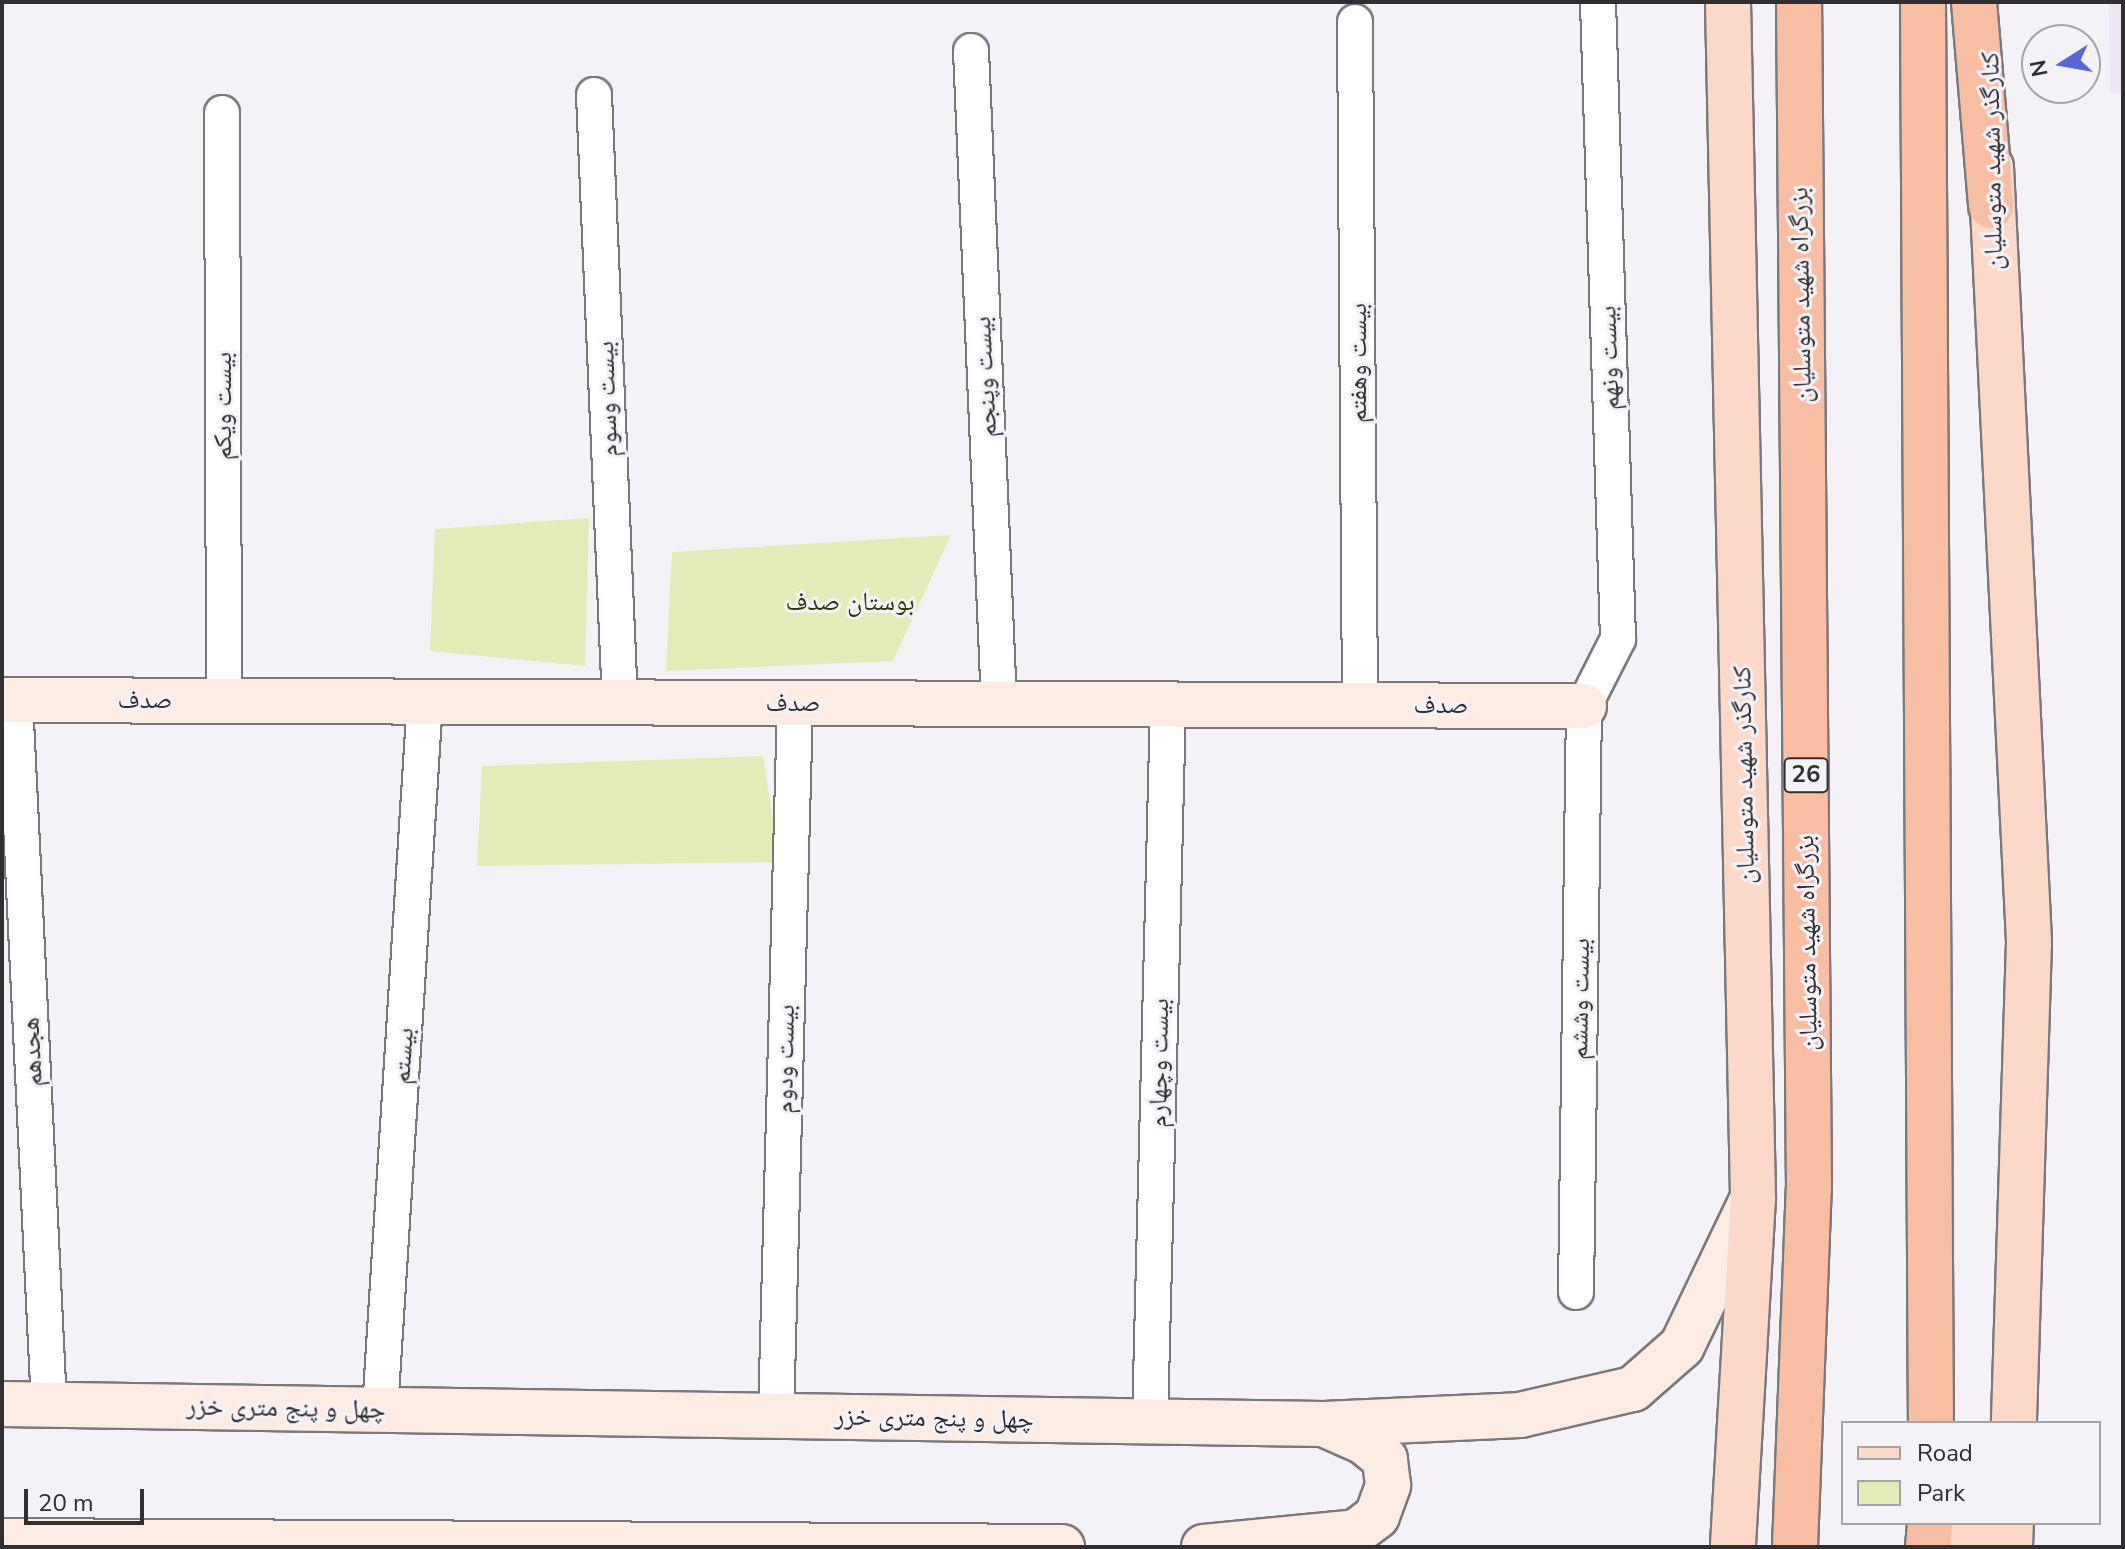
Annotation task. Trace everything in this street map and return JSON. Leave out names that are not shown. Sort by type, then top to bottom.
[{"type":"highway","name":"بزرگراه شهید متوسلیان","points":[[1795,1547],[1809,1189],[1799,2]]},
{"type":"highway","points":[[1923,2],[1931,1421]]},
{"type":"highway","points":[[1974,2],[1991,206]]},
{"type":"highway","points":[[1928,1547],[1930,1525]]},
{"type":"main road","name":"کنارگذر شهید متوسلیان","points":[[1989,2],[1991,206],[2029,942],[2014,1421]]},
{"type":"main road","name":"کنارگذر شهید متوسلیان","points":[[1721,12],[1753,1198],[1733,1547]]},
{"type":"main road","name":"صدف","points":[[9,700],[1584,706]]},
{"type":"main road","points":[[1983,1421],[2029,942]]},
{"type":"main road","name":"چهل و پنج متری خزر","points":[[2,1404],[1324,1424],[1520,1415],[1633,1389],[1682,1346],[1753,1198]]},
{"type":"main road","points":[[1204,1547],[1356,1532],[1377,1516],[1388,1485],[1385,1459],[1364,1442],[1324,1424]]},
{"type":"main road","points":[[1971,1547],[1974,1525]]},
{"type":"main road","points":[[2010,1547],[2011,1525]]},
{"type":"main road","points":[[2,1541],[1062,1547]]},
{"type":"street","name":"بیست ونهم","points":[[1584,706],[1618,639],[1598,2]]},
{"type":"street","name":"بیست وهفتم","points":[[1355,22],[1360,705]]},
{"type":"street","name":"بیست وپنجم","points":[[971,51],[999,703]]},
{"type":"street","name":"بیست وسوم","points":[[594,95],[620,702]]},
{"type":"street","name":"بیست ویکم","points":[[222,113],[224,700]]},
{"type":"street","name":"هجدهم","points":[[9,700],[49,1405]]},
{"type":"street","name":"بیستم","points":[[380,1410],[425,701]]},
{"type":"street","name":"بیست ودوم","points":[[776,1416],[795,703]]},
{"type":"street","name":"بیست وچهارم","points":[[1150,1421],[1168,704]]},
{"type":"street","name":"بیست وششم","points":[[1576,1292],[1584,706]]},
{"type":"shaded area","points":[[2109,2],[2123,2],[2123,93],[2110,93]]},
{"type":"green space","points":[[589,518],[585,666],[430,651],[435,529]]},
{"type":"green space","name":"بوستان صدف","points":[[951,535],[893,661],[666,671],[672,552]]},
{"type":"green space","points":[[763,756],[780,862],[477,866],[482,766]]}]
